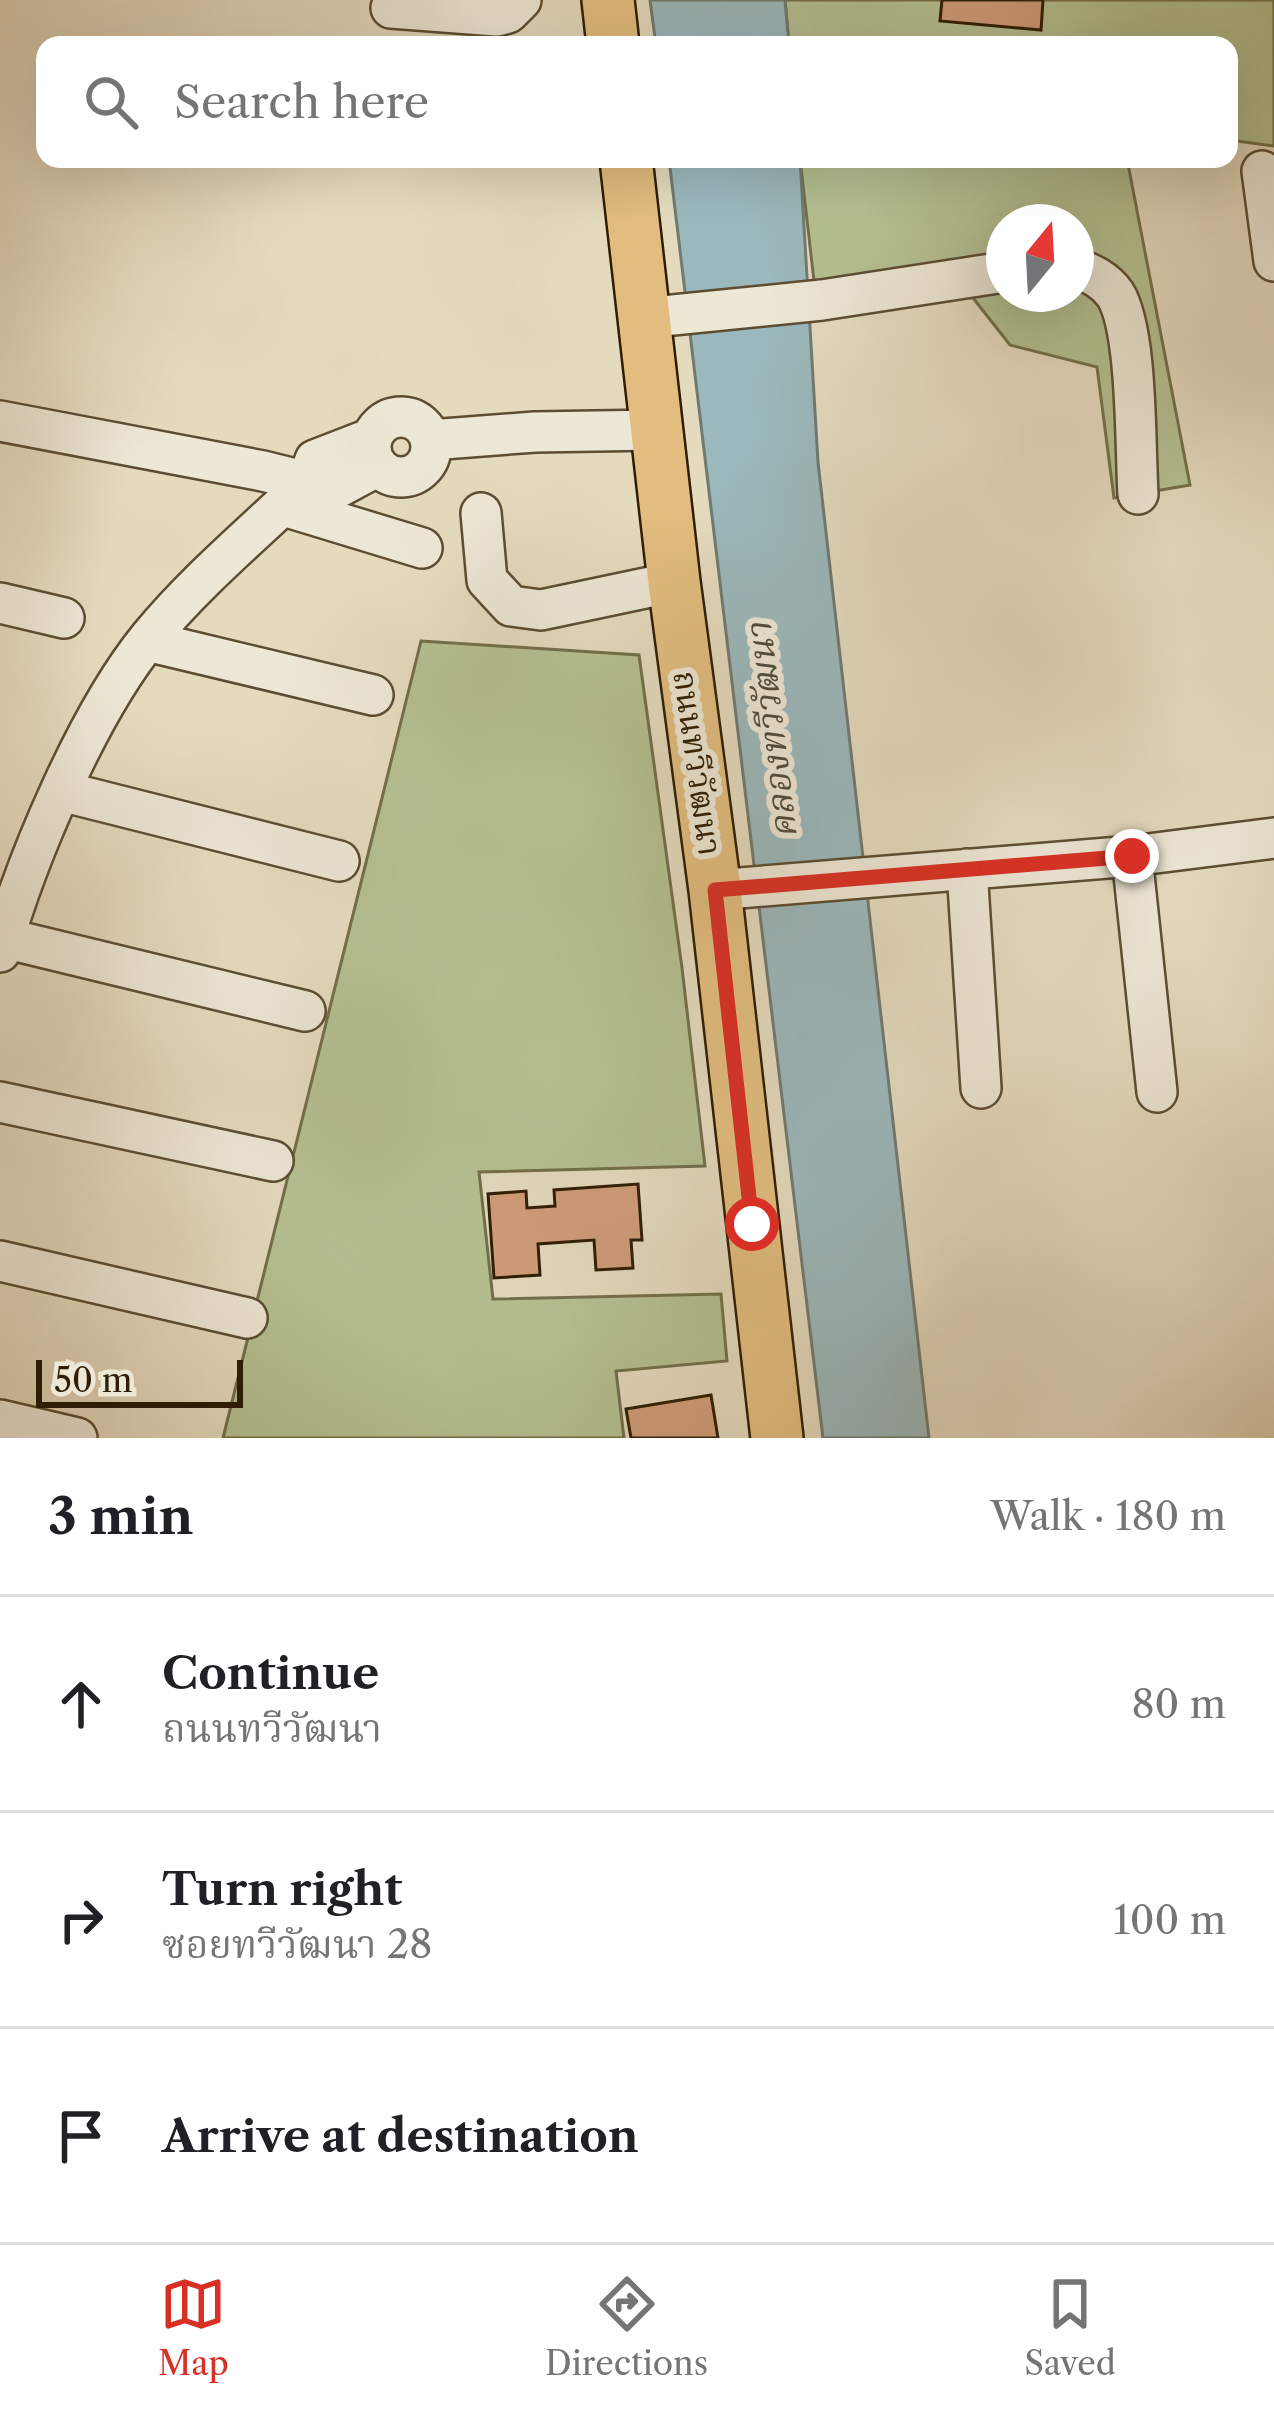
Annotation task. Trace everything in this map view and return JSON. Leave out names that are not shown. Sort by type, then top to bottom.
[{"type":"main road","points":[[608,0],[612,36]]},
{"type":"main road","name":"ถนนทวีวัฒนา","points":[[627,168],[776,1438]]},
{"type":"street","points":[[391,8],[497,16],[508,13],[521,0]]},
{"type":"street","points":[[1262,171],[1273,248]]},
{"type":"street","points":[[643,317],[822,300],[986,275]]},
{"type":"street","points":[[1094,275],[1116,296],[1128,328],[1138,494]]},
{"type":"street","points":[[305,1011],[2,945],[12,908],[62,791],[108,699],[147,641],[188,594],[295,494],[315,460],[375,452],[383,422],[402,417],[420,423],[430,440],[656,430]]},
{"type":"street","points":[[0,421],[295,494],[422,548]]},
{"type":"street","points":[[481,513],[487,580],[511,606],[541,610],[674,582]]},
{"type":"street","points":[[0,603],[64,618]]},
{"type":"street","points":[[147,641],[373,694]]},
{"type":"street","points":[[62,791],[339,861]]},
{"type":"street","points":[[715,890],[1132,856],[1274,838]]},
{"type":"street","points":[[1132,856],[1156,1092]]},
{"type":"street","points":[[967,868],[981,1088]]},
{"type":"street","points":[[0,1102],[273,1161]]},
{"type":"street","points":[[0,1261],[247,1318]]},
{"type":"street","points":[[0,1420],[77,1438]]},
{"type":"green space","points":[[785,0],[1274,0],[1274,146],[1238,141],[1238,36],[788,36]]},
{"type":"green space","points":[[801,168],[1129,168],[1190,485],[1114,498],[1097,367],[1010,345],[973,298],[814,281]]},
{"type":"green space","points":[[421,641],[639,655],[705,1166],[479,1172],[493,1299],[721,1294],[727,1361],[616,1371],[624,1438],[223,1438]]},
{"type":"water","points":[[650,0],[785,0],[788,36],[655,36]]},
{"type":"water","name":"คลองทวีวัฒนา","points":[[670,168],[801,168],[818,462],[929,1438],[823,1438]]},
{"type":"building","points":[[942,0],[1043,0],[1041,30],[940,21]]},
{"type":"building","points":[[638,1184],[642,1240],[631,1240],[633,1268],[596,1270],[594,1240],[538,1244],[540,1275],[494,1278],[488,1194],[526,1191],[527,1208],[555,1206],[554,1190]]},
{"type":"building","points":[[711,1395],[718,1438],[631,1438],[626,1409]]},
{"type":"route","points":[[752,1224],[715,890],[1132,856]]}]
